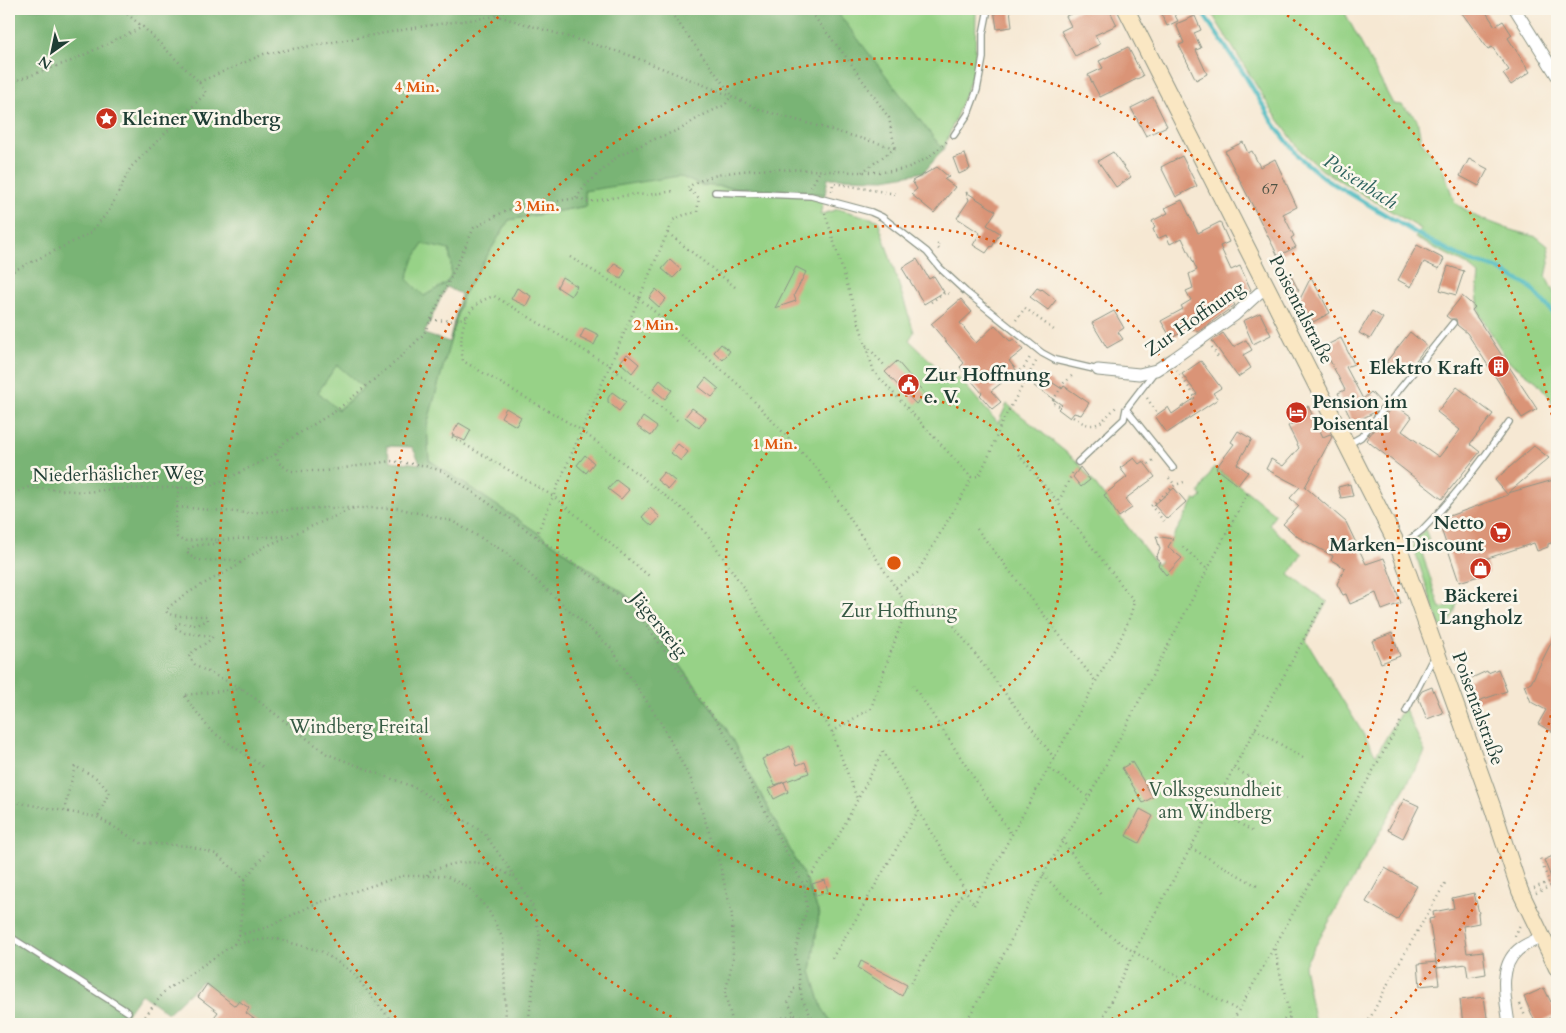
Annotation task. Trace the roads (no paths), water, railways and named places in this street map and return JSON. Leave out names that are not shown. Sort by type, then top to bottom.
[{"type":"main road","name":"Poisentalstraße","points":[[1126,9],[1269,288],[1399,548],[1440,658],[1520,890],[1557,968]]},
{"type":"street","points":[[1515,9],[1557,76]]},
{"type":"street","name":"Zur Hoffnung","points":[[1098,370],[1139,374],[1156,370],[1235,315],[1260,293],[1269,288]]},
{"type":"street","points":[[1509,1024],[1505,982],[1506,969],[1512,955],[1520,948],[1542,937]]},
{"type":"lane","points":[[954,135],[968,114],[977,90],[984,58],[983,34],[988,9]]},
{"type":"lane","name":"Zur Hoffnung","points":[[715,192],[811,196],[882,217],[927,252],[940,268],[966,292],[1042,353],[1055,360],[1098,370]]},
{"type":"lane","points":[[1348,445],[1361,437],[1453,323]]},
{"type":"lane","points":[[1078,462],[1124,418],[1126,409],[1156,370]]},
{"type":"lane","points":[[1126,409],[1173,468]]},
{"type":"lane","points":[[1399,548],[1420,531],[1449,500],[1481,462],[1509,422]]},
{"type":"lane","points":[[1406,711],[1431,662],[1440,658]]},
{"type":"lane","points":[[9,936],[128,1012]]},
{"type":"waterway","name":"Poisenbach","points":[[1200,9],[1246,77],[1274,124],[1298,156],[1324,178],[1426,239],[1468,260],[1496,268],[1529,286],[1550,309],[1557,320]]},
{"type":"place","name":"Kleiner Windberg","points":[[106,118]]},
{"type":"place","name":"Elektro Kraft","points":[[1499,367]]},
{"type":"place","name":"Zur Hoffnung e. V.","points":[[908,385]]},
{"type":"place","name":"Pension im Poisental","points":[[1296,412]]},
{"type":"place","name":"Netto Marken-Discount","points":[[1500,533]]},
{"type":"place","name":"Bäckerei Langholz","points":[[1481,569]]},
{"type":"park label","name":"Windberg Freital","points":[[359,726]]},
{"type":"park label","name":"Volksgesundheit am Windberg","points":[[1215,800]]}]
